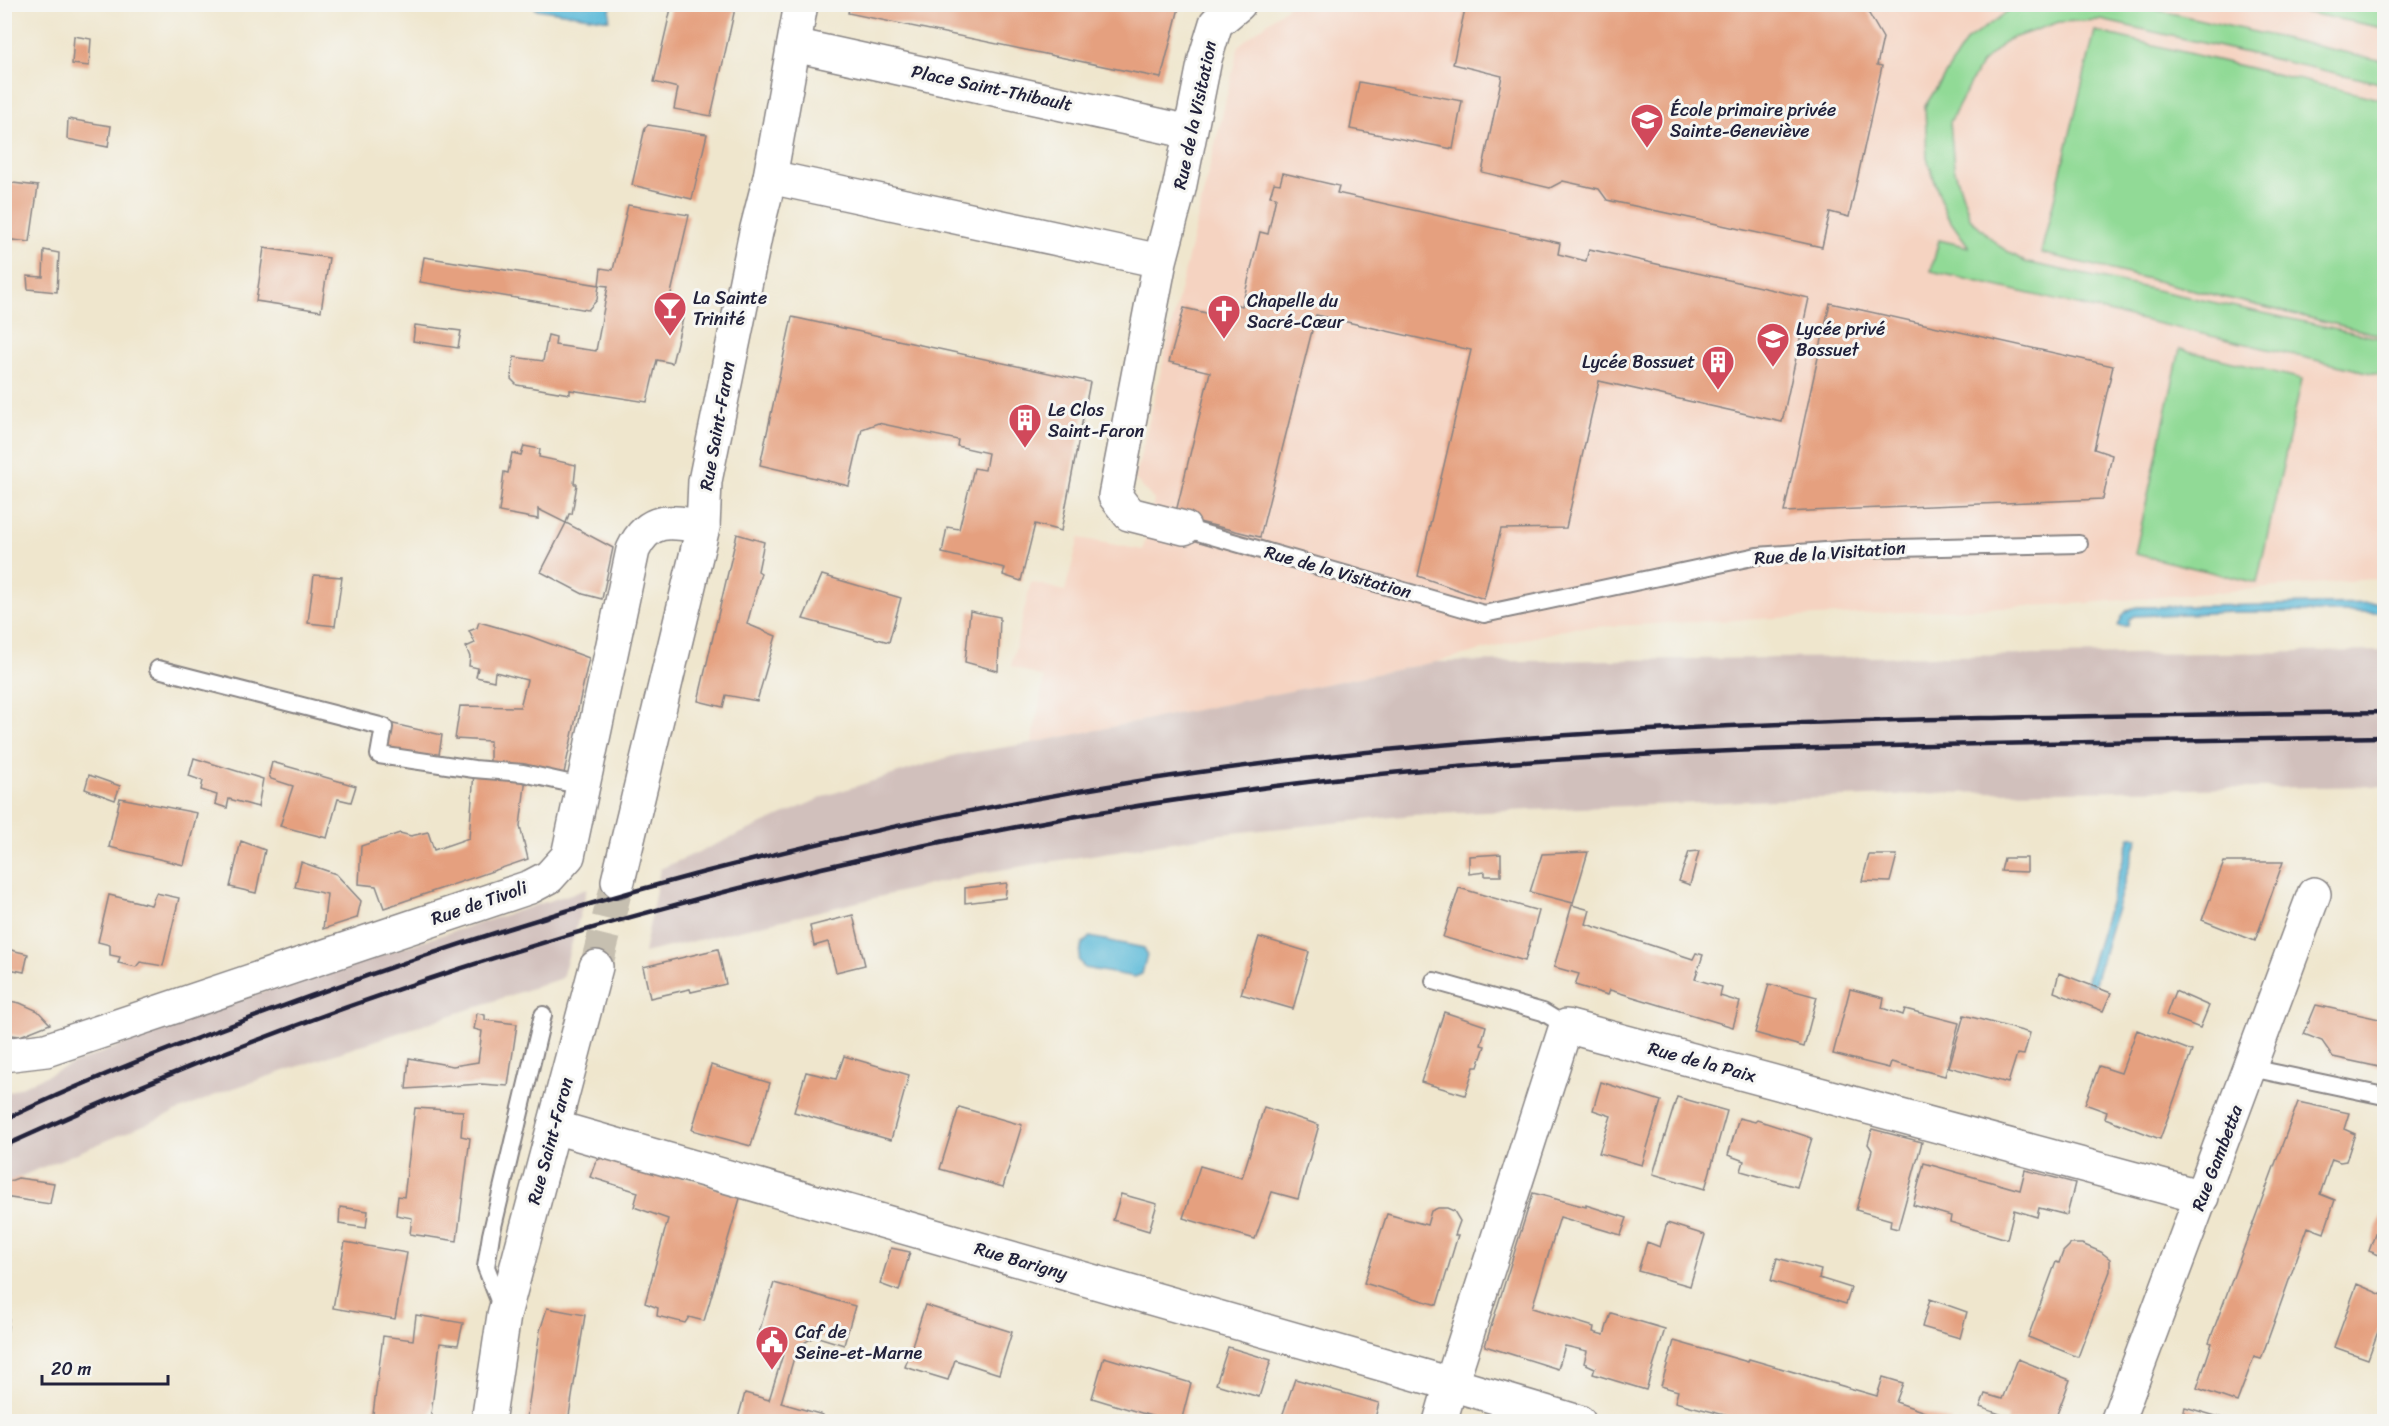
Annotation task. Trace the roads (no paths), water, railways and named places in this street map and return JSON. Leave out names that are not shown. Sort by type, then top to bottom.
[{"type":"street","name":"Rue Saint-Faron","points":[[618,880],[702,527],[705,481],[749,266],[770,177],[801,4]]},
{"type":"street","name":"Rue de la Visitation","points":[[1184,528],[1129,514],[1115,496],[1160,261],[1179,189],[1204,59],[1216,23],[1239,4]]},
{"type":"street","name":"Place Saint-Thibault","points":[[795,45],[1190,132]]},
{"type":"street","points":[[770,177],[1160,261]]},
{"type":"street","name":"Rue de Tivoli","points":[[4,1055],[46,1050],[530,887],[549,877],[568,856],[633,550],[639,537],[660,523],[675,522],[702,527]]},
{"type":"street","name":"Rue Gambetta","points":[[2117,1422],[2314,894]]},
{"type":"street","name":"Rue Saint-Faron","points":[[488,1422],[504,1315],[596,967]]},
{"type":"street","points":[[1440,1422],[1566,1026]]},
{"type":"street","name":"Rue de la Paix","points":[[1566,1026],[2202,1197]]},
{"type":"street","name":"Rue Barigny","points":[[554,1127],[1579,1422]]},
{"type":"lane","name":"Rue de la Visitation","points":[[1184,528],[1484,614],[1757,556],[1853,549],[2079,544]]},
{"type":"lane","points":[[158,669],[384,727],[379,754],[474,769],[523,773],[582,786]]},
{"type":"lane","points":[[1434,981],[1543,1012],[1566,1026]]},
{"type":"lane","name":"Rue Saint-Faron","points":[[504,1315],[486,1267],[490,1235],[543,1015]]},
{"type":"lane","points":[[2251,1068],[2385,1096]]},
{"type":"water","points":[[536,4],[611,5],[609,20],[535,9]]},
{"type":"water","points":[[2384,603],[2384,612],[2235,612],[2134,616],[2129,619],[2128,626],[2118,626],[2124,613],[2137,607]]},
{"type":"water","points":[[2130,837],[2138,837],[2094,986],[2086,983]]},
{"type":"water","points":[[1090,937],[1144,948],[1147,954],[1142,974],[1135,977],[1084,968],[1079,960],[1082,944]]},
{"type":"tunnel","points":[[596,967],[618,881]]},
{"type":"railway","points":[[4,1120],[82,1084],[202,1036],[322,992],[522,924],[623,894],[828,842],[931,819],[1139,781],[1293,760],[1449,744],[1604,733],[1916,720],[2384,712]]},
{"type":"railway","points":[[4,1146],[157,1080],[313,1019],[471,965],[630,917],[792,875],[955,839],[1119,809],[1364,776],[1607,757],[1851,747],[2384,737]]},
{"type":"place","name":"École primaire privée Sainte-Geneviève","points":[[1647,149]]},
{"type":"place","name":"La Sainte Trinité","points":[[670,337]]},
{"type":"place","name":"Chapelle du Sacré-Cœur","points":[[1224,340]]},
{"type":"place","name":"Lycée privé Bossuet","points":[[1773,368]]},
{"type":"place","name":"Lycée Bossuet","points":[[1718,391]]},
{"type":"place","name":"Le Clos Saint-Faron","points":[[1025,449]]},
{"type":"place","name":"Caf de Seine-et-Marne","points":[[772,1371]]}]
